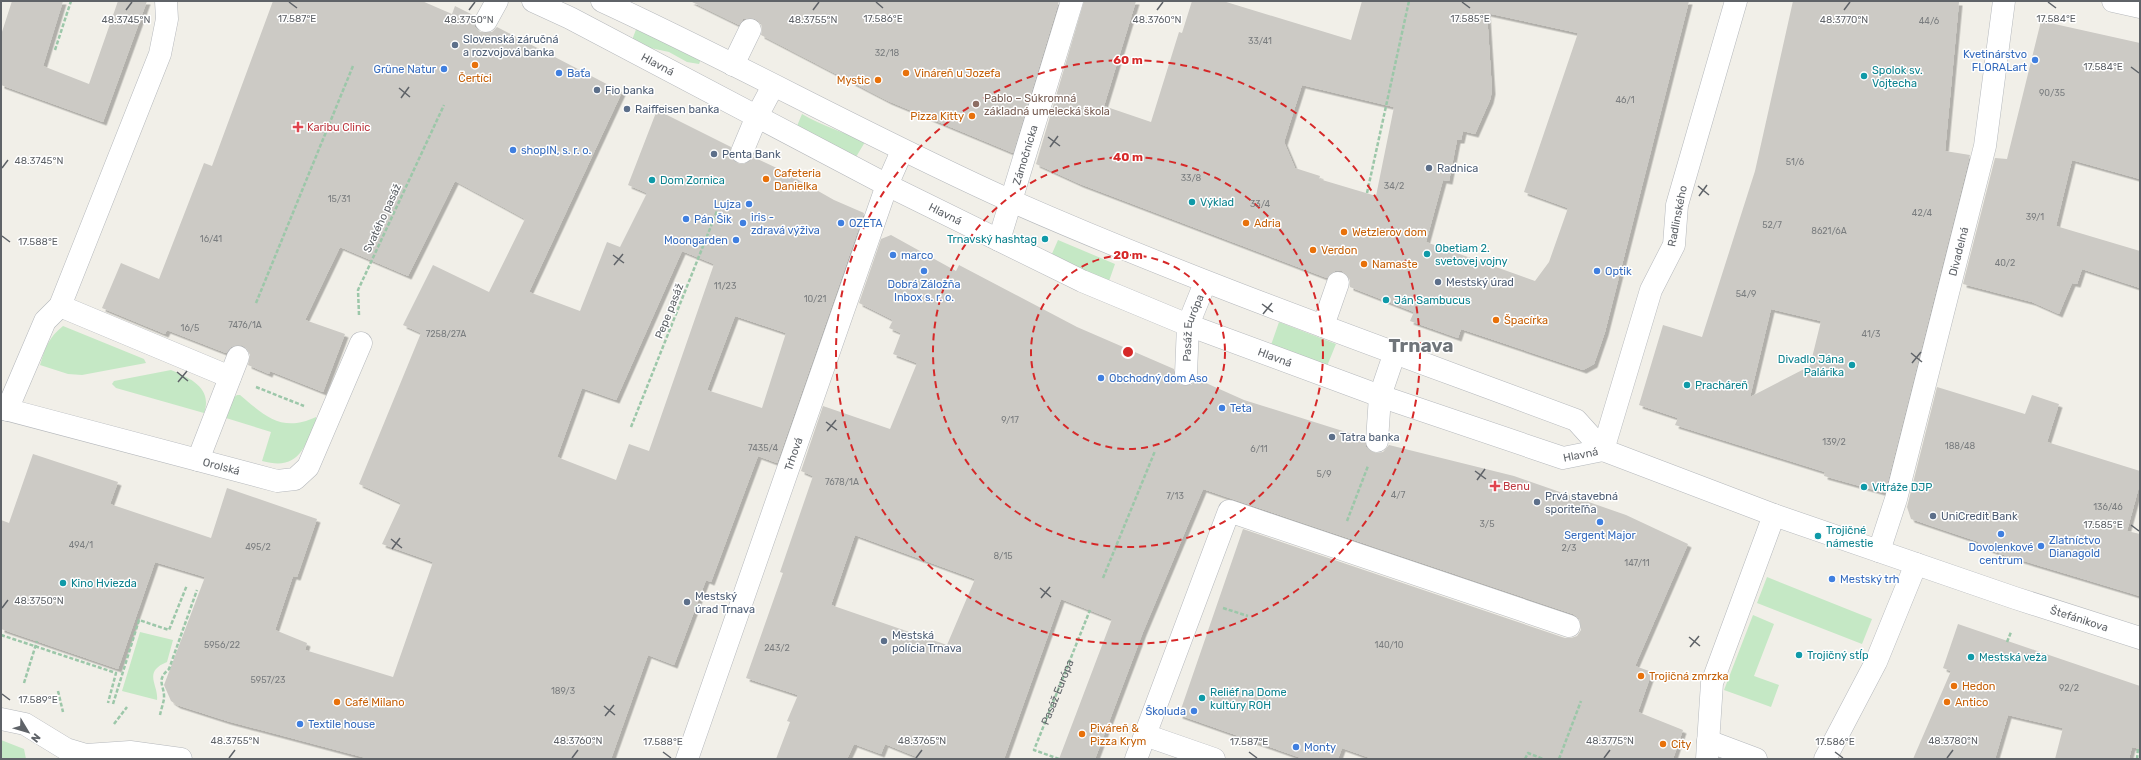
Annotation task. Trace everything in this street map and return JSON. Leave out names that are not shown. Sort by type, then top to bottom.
[{"type":"street","points":[[4,409],[45,321],[60,306],[160,54],[167,19],[166,1]]},
{"type":"street","points":[[486,21],[496,1]]},
{"type":"street","name":"Hlavná","points":[[533,1],[570,18],[887,185],[1082,281],[1188,325],[1380,396],[1563,458],[1603,450]]},
{"type":"street","name":"Hlavná","points":[[602,1],[733,65],[902,151],[1011,200],[1205,283],[1576,420],[1603,450]]},
{"type":"street","name":"Zámočnícka","points":[[999,240],[1072,1]]},
{"type":"street","name":"Radlinského","points":[[1603,450],[1651,290],[1674,245],[1677,204],[1736,1]]},
{"type":"street","name":"Divadelná","points":[[1879,551],[1896,498],[1985,146],[2004,1]]},
{"type":"street","points":[[2113,1],[2140,7]]},
{"type":"street","points":[[733,65],[750,30]]},
{"type":"street","points":[[742,152],[757,116],[773,86]]},
{"type":"street","name":"Trhová","points":[[687,759],[887,185],[902,151]]},
{"type":"street","points":[[1323,326],[1338,282]]},
{"type":"street","name":"Pasáž Európa","points":[[1186,374],[1188,325],[1205,283]]},
{"type":"street","points":[[60,306],[234,367],[198,460]]},
{"type":"street","name":"Orolská","points":[[4,409],[277,481],[295,479],[308,468],[361,343]]},
{"type":"street","points":[[1377,442],[1380,396],[1395,352]]},
{"type":"street","points":[[1603,450],[1774,515],[1916,564],[1876,662],[1825,759]]},
{"type":"street","points":[[1136,759],[1229,511],[1569,626]]},
{"type":"street","points":[[1756,759],[1708,750],[1712,683],[1774,515]]},
{"type":"street","name":"Štefánikova","points":[[1916,564],[2140,638]]},
{"type":"street","points":[[1,719],[25,724],[65,754],[86,755],[130,752],[181,759]]},
{"type":"street","points":[[1145,735],[1214,759]]},
{"type":"path","points":[[55,50],[71,1]]},
{"type":"path","points":[[1367,193],[1409,1]]},
{"type":"path","points":[[256,303],[353,66]]},
{"type":"path","name":"Svatého pasáž","points":[[361,343],[358,290],[444,105]]},
{"type":"path","name":"Pepe pasáž","points":[[631,427],[721,201]]},
{"type":"path","points":[[234,367],[330,416]]},
{"type":"path","points":[[1345,527],[1377,442]]},
{"type":"path","points":[[1103,578],[1155,451]]},
{"type":"path","points":[[113,704],[139,620],[169,630],[187,584]]},
{"type":"path","points":[[160,715],[164,698],[160,681],[163,674],[169,669],[197,590]]},
{"type":"path","name":"Pasáž Európa","points":[[1059,759],[1034,750],[1090,610]]},
{"type":"path","points":[[1228,610],[1248,616]]},
{"type":"path","points":[[2008,642],[2011,632]]},
{"type":"path","points":[[1,635],[116,673],[108,703]]},
{"type":"path","points":[[24,683],[37,641]]},
{"type":"path","points":[[58,691],[64,715]]},
{"type":"path","points":[[1559,759],[1581,701]]},
{"type":"path","points":[[113,726],[127,707]]},
{"type":"path","points":[[2137,759],[2138,748]]},
{"type":"path","points":[[1525,759],[1528,753],[1543,759]]},
{"type":"green space","points":[[637,27],[701,59],[699,64],[687,62],[669,52],[646,47],[632,40]]},
{"type":"green space","points":[[802,114],[817,122],[865,142],[856,157],[797,126]]},
{"type":"green space","points":[[1058,240],[1115,264],[1109,281],[1051,256]]},
{"type":"green space","points":[[1279,322],[1336,344],[1327,366],[1271,345]]},
{"type":"green space","points":[[63,326],[144,359],[146,363],[82,375],[68,374],[40,365],[48,343],[54,334]]},
{"type":"green space","points":[[171,370],[192,381],[203,391],[206,404],[204,413],[116,388],[112,384],[114,381]]},
{"type":"green space","points":[[240,395],[266,415],[284,423],[304,422],[316,417],[316,421],[308,440],[298,455],[292,460],[284,463],[262,461],[271,432],[226,418],[233,398]]},
{"type":"green space","points":[[1767,577],[1872,619],[1862,644],[1757,603]]},
{"type":"green space","points":[[1753,615],[1774,624],[1754,676],[1779,685],[1771,707],[1724,690]]},
{"type":"green space","points":[[140,632],[173,640],[167,662],[159,666],[153,674],[157,700],[122,691]]},
{"type":"green space","points":[[1,740],[24,749],[26,759],[1,759]]},
{"type":"building","points":[[12,1],[63,1],[43,66],[89,84],[118,1],[147,1],[103,122],[1,85],[1,35]]},
{"type":"building","points":[[273,1],[422,1],[452,14],[455,6],[475,16],[475,27],[480,32],[492,32],[497,27],[622,92],[529,292],[580,311],[607,242],[620,247],[647,193],[628,185],[657,110],[731,147],[730,154],[737,163],[744,164],[753,157],[781,170],[834,200],[864,213],[777,463],[758,456],[711,582],[706,580],[674,665],[648,655],[611,759],[370,759],[227,721],[177,705],[171,701],[164,685],[205,577],[155,562],[118,669],[1,629],[1,520],[9,523],[33,454],[118,482],[110,504],[211,538],[227,488],[317,519],[297,577],[293,576],[275,630],[307,643],[305,650],[393,677],[433,562],[382,544],[401,503],[359,484],[421,333],[403,325],[433,265],[489,292],[525,219],[455,181],[408,276],[340,247],[305,320],[345,334],[323,392],[270,371],[269,374],[248,365],[250,355],[247,349],[242,345],[231,347],[226,353],[167,330],[165,334],[102,308],[121,263],[159,279],[204,163],[212,166]],"holes":[[[682,251],[714,264],[649,451],[629,444],[616,480],[557,457],[582,388],[616,400]],[[735,316],[786,333],[762,408],[707,390]]]},
{"type":"building","points":[[690,1],[1059,1],[1013,153],[888,101],[761,35],[761,23],[755,19],[743,19],[739,25]]},
{"type":"building","points":[[1084,1],[1136,1],[1104,106],[1151,122],[1179,32],[1182,33],[1192,1],[1223,1],[1351,40],[1362,1],[1689,1],[1605,332],[1594,364],[1583,370],[1461,329],[1458,338],[1410,321],[1414,312],[1350,287],[1350,280],[1342,271],[1335,271],[1327,278],[1080,184],[1036,164]],"holes":[[[1487,13],[1578,33],[1524,192],[1568,208],[1549,262],[1535,281],[1426,242],[1443,180],[1449,181],[1457,140],[1461,140],[1463,131],[1475,134],[1490,100],[1492,91]],[[1302,85],[1394,107],[1376,196],[1319,179],[1320,176],[1295,168],[1284,142]]]},
{"type":"building","points":[[1793,1],[1959,2],[1945,151],[1970,155],[1885,493],[1824,476],[1825,472],[1675,425],[1678,418],[1639,405],[1663,325],[1702,337],[1755,171]],"holes":[[[1771,309],[1821,321],[1810,366],[1750,397]]]},
{"type":"building","points":[[2041,21],[2140,43],[2140,179],[2072,160],[2056,226],[2140,251],[2140,288],[2082,269],[2077,284],[2072,283],[2059,314],[2032,302],[1963,284],[1995,158],[2007,159]]},
{"type":"building","points":[[891,235],[956,271],[959,265],[1077,327],[1174,369],[1175,379],[1180,385],[1191,385],[1197,379],[1244,400],[1365,438],[1366,447],[1376,453],[1383,452],[1389,445],[1514,476],[1626,515],[1688,544],[1635,666],[1652,672],[1638,712],[1683,730],[1673,759],[1373,759],[1342,748],[1338,759],[1304,759],[1179,715],[1243,529],[1565,638],[1577,636],[1581,630],[1579,618],[1573,614],[1203,489],[1143,632],[1095,759],[1059,759],[1112,619],[1061,599],[1004,759],[922,759],[885,744],[881,754],[854,744],[847,759],[776,759],[790,722],[787,721],[798,695],[746,678],[783,573],[780,572],[813,476],[801,471],[823,406],[890,429],[917,363],[893,354],[901,333],[889,328],[893,320],[859,303],[881,239]],"holes":[[[855,535],[975,579],[947,645],[831,605]]]},
{"type":"building","points":[[1937,387],[2025,414],[2032,395],[2059,404],[2047,442],[2140,471],[2140,483],[2127,531],[2140,534],[2140,596],[2004,555],[1978,545],[1979,542],[1911,519],[1907,507]]},
{"type":"building","points":[[1958,624],[2140,686],[2140,749],[2132,747],[2129,759],[2055,759],[2063,728],[2008,715],[1995,759],[1913,759],[1951,671],[1943,668]]},
{"type":"place","name":"Slovenská záručná a rozvojová banka","points":[[455,45]]},
{"type":"place","name":"Kvetinárstvo FLORALart","points":[[2035,60]]},
{"type":"place","name":"Čertíci","points":[[475,65]]},
{"type":"place","name":"Grüne Natur","points":[[444,69]]},
{"type":"place","name":"Baťa","points":[[559,73]]},
{"type":"place","name":"Vináreň u Jozefa","points":[[906,73]]},
{"type":"place","name":"Spolok sv. Vojtecha","points":[[1864,76]]},
{"type":"place","name":"Mystic","points":[[878,80]]},
{"type":"place","name":"Fio banka","points":[[597,90]]},
{"type":"place","name":"Pablo – Súkromná základná umelecká škola","points":[[976,104]]},
{"type":"place","name":"Raiffeisen banka","points":[[627,109]]},
{"type":"place","name":"Pizza Kitty","points":[[972,116]]},
{"type":"place","name":"Karibu Clinic","points":[[298,127]]},
{"type":"place","name":"shopIN, s. r. o.","points":[[513,150]]},
{"type":"place","name":"Penta Bank","points":[[714,154]]},
{"type":"place","name":"Radnica","points":[[1429,168]]},
{"type":"place","name":"Cafeteria Danielka","points":[[766,179]]},
{"type":"place","name":"Dom Zornica","points":[[652,180]]},
{"type":"place","name":"Výklad","points":[[1192,202]]},
{"type":"place","name":"Lujza","points":[[749,204]]},
{"type":"place","name":"Pán Šik","points":[[686,219]]},
{"type":"place","name":"iris - zdravá výživa","points":[[743,223]]},
{"type":"place","name":"OZETA","points":[[841,223]]},
{"type":"place","name":"Adria","points":[[1246,223]]},
{"type":"place","name":"Wetzlerov dom","points":[[1344,232]]},
{"type":"place","name":"Trnavský hashtag","points":[[1045,239]]},
{"type":"place","name":"Moongarden","points":[[736,240]]},
{"type":"place","name":"Verdon","points":[[1313,250]]},
{"type":"place","name":"Obetiam 2. svetovej vojny","points":[[1427,254]]},
{"type":"place","name":"marco","points":[[893,255]]},
{"type":"place","name":"Namaste","points":[[1364,264]]},
{"type":"place","name":"Dobrá Záložňa Inbox s. r. o.","points":[[924,271]]},
{"type":"place","name":"Optik","points":[[1597,271]]},
{"type":"place","name":"Mestský úrad","points":[[1438,282]]},
{"type":"place","name":"Ján Sambucus","points":[[1386,300]]},
{"type":"place","name":"Špacírka","points":[[1496,320]]},
{"type":"place","name":"Divadlo Jána Palárika","points":[[1852,365]]},
{"type":"place","name":"Obchodný dom Aso","points":[[1101,378]]},
{"type":"place","name":"Pracháreň","points":[[1687,385]]},
{"type":"place","name":"Teta","points":[[1222,408]]},
{"type":"place","name":"Tatra banka","points":[[1332,437]]},
{"type":"place","name":"Benu","points":[[1495,486]]},
{"type":"place","name":"Vitráže DJP","points":[[1864,487]]},
{"type":"place","name":"Prvá stavebná sporiteľňa","points":[[1537,502]]},
{"type":"place","name":"UniCredit Bank","points":[[1933,516]]},
{"type":"place","name":"Sergent Major","points":[[1600,522]]},
{"type":"place","name":"Dovolenkové centrum","points":[[2001,534]]},
{"type":"place","name":"Trojičné námestie","points":[[1818,536]]},
{"type":"place","name":"Zlatníctvo Dianagold","points":[[2041,546]]},
{"type":"place","name":"Mestský trh","points":[[1832,579]]},
{"type":"place","name":"Kino Hviezda","points":[[63,583]]},
{"type":"place","name":"Mestský úrad Trnava","points":[[687,602]]},
{"type":"place","name":"Mestská polícia Trnava","points":[[884,641]]},
{"type":"place","name":"Trojičný stĺp","points":[[1799,655]]},
{"type":"place","name":"Mestská veža","points":[[1971,657]]},
{"type":"place","name":"Trojičná zmrzka","points":[[1641,676]]},
{"type":"place","name":"Hedon","points":[[1954,686]]},
{"type":"place","name":"Reliéf na Dome kultúry ROH","points":[[1202,698]]},
{"type":"place","name":"Café Milano","points":[[337,702]]},
{"type":"place","name":"Antico","points":[[1947,702]]},
{"type":"place","name":"Školuda","points":[[1194,711]]},
{"type":"place","name":"Textile house","points":[[300,724]]},
{"type":"place","name":"Piváreň & Pizza Krym","points":[[1082,734]]},
{"type":"place","name":"City","points":[[1663,744]]},
{"type":"place","name":"Monty","points":[[1296,747]]},
{"type":"district","name":"Trnava","points":[[1421,345]]}]
